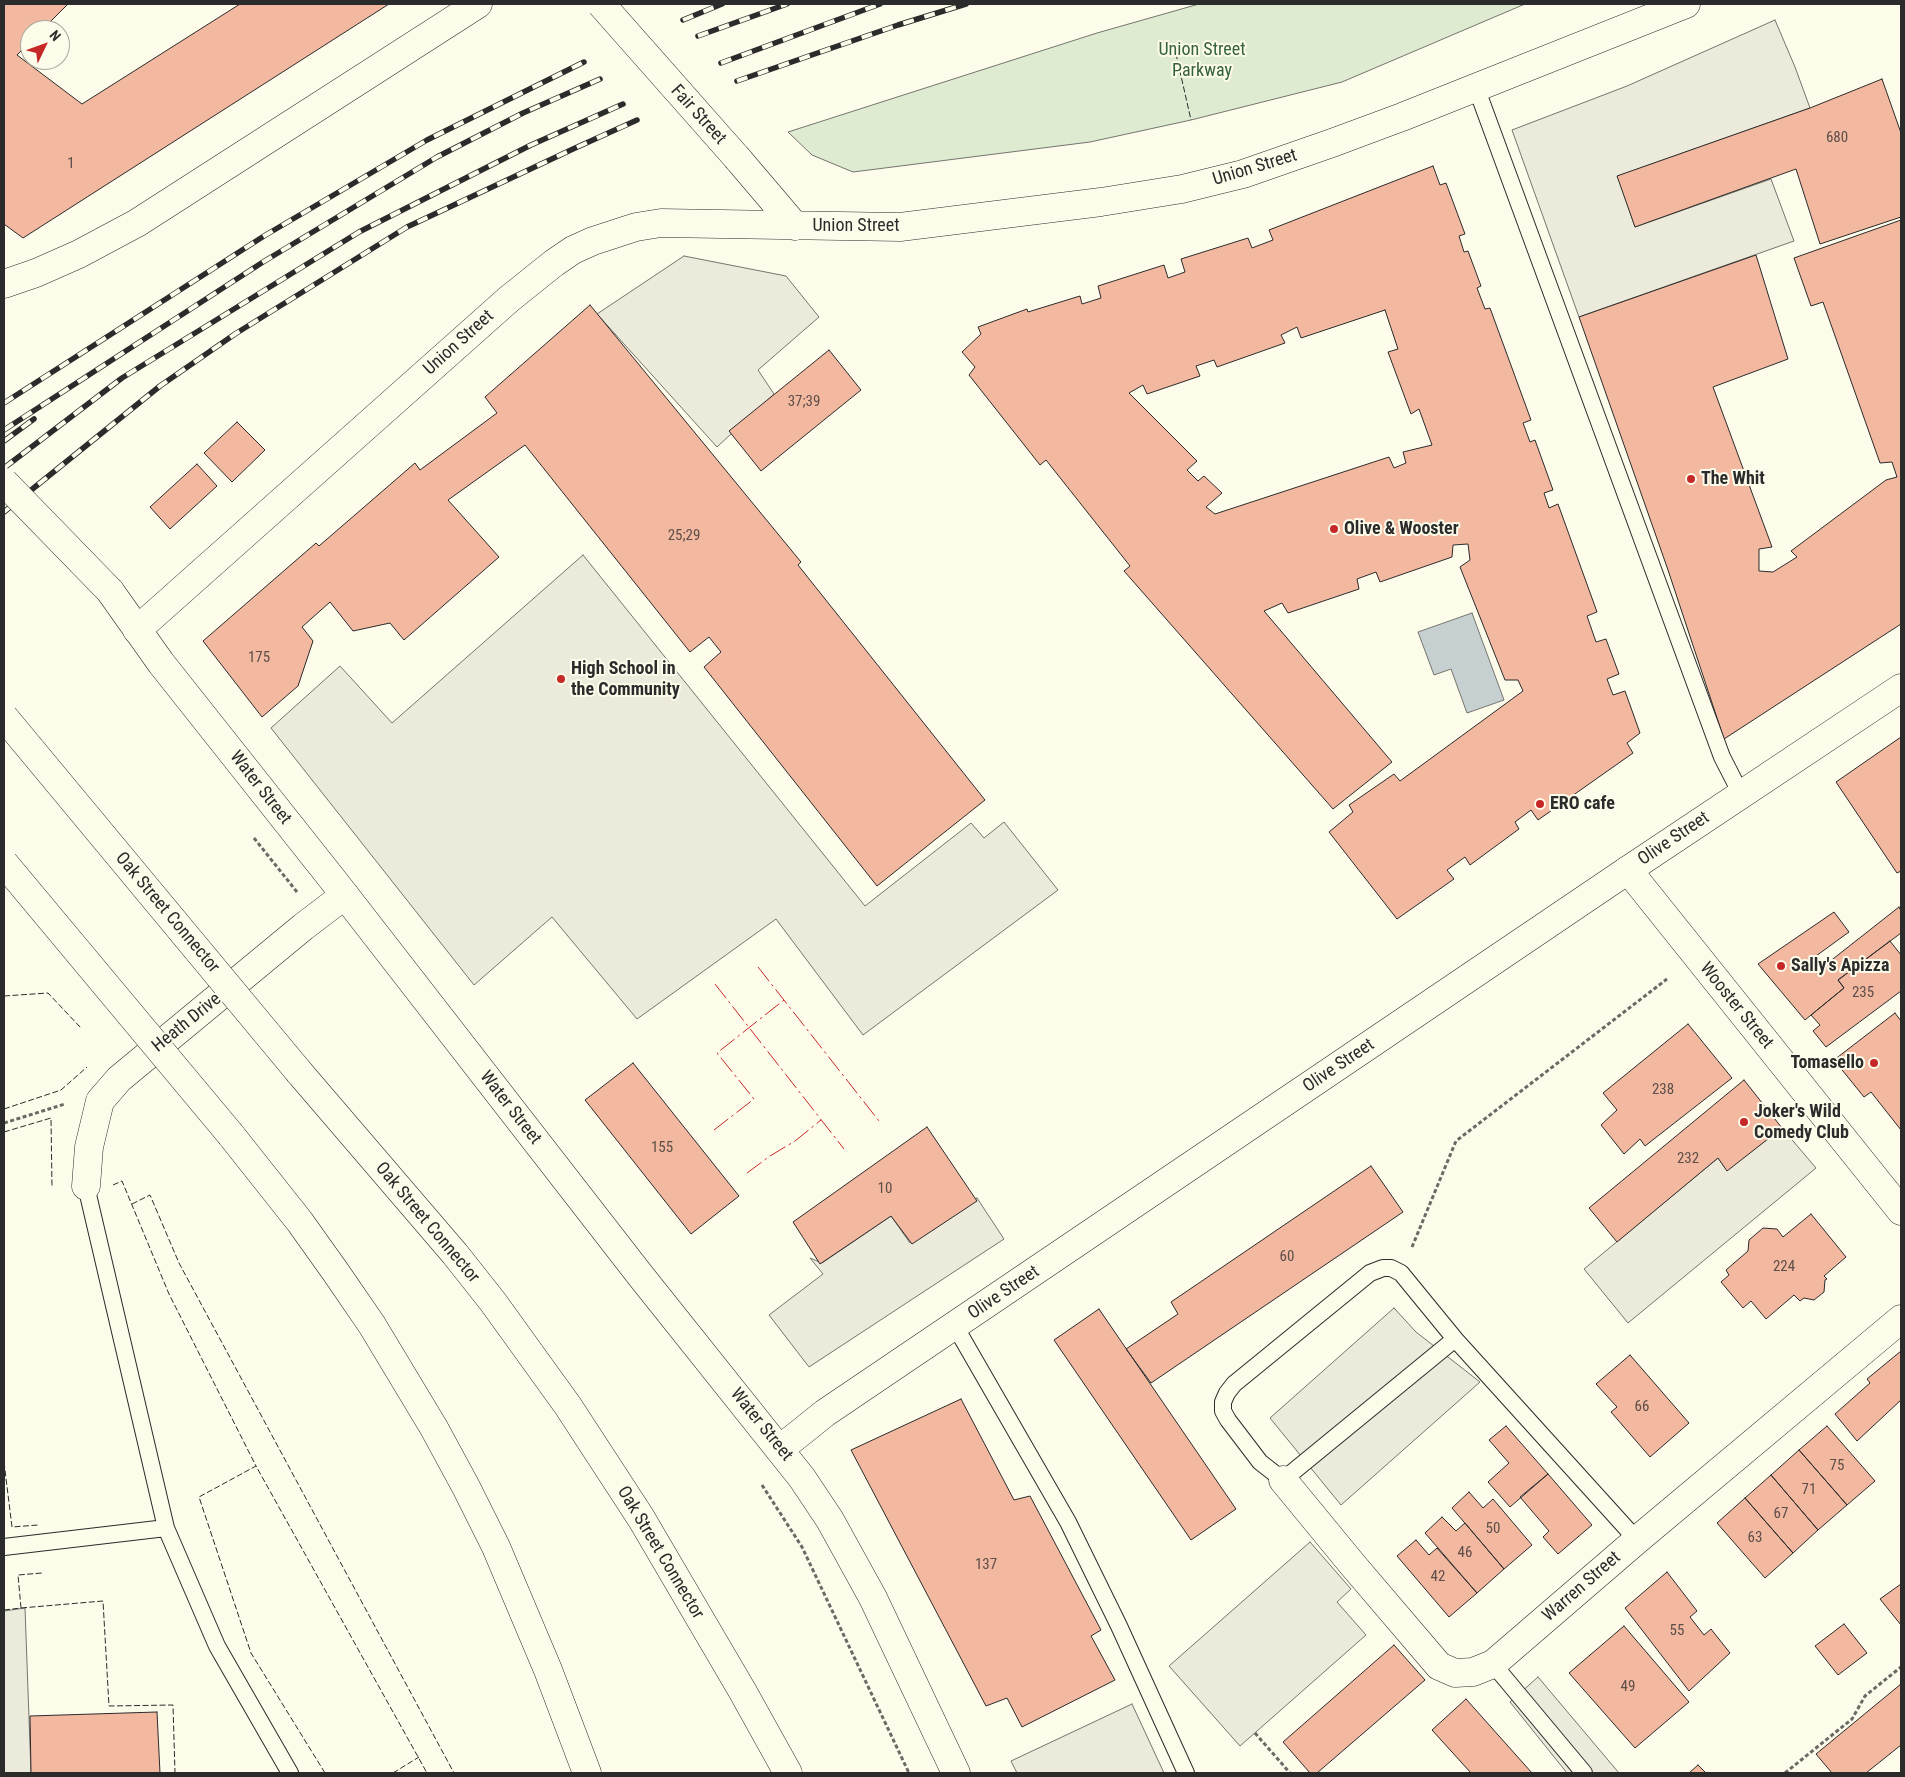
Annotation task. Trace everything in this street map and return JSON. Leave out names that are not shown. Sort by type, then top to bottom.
[{"type":"main road","points":[[4,284],[36,273],[79,254],[137,223],[478,4]]},
{"type":"main road","name":"Fair Street","points":[[601,4],[738,158],[795,226]]},
{"type":"main road","name":"Union Street","points":[[137,630],[509,299],[573,250],[614,233],[661,223],[900,228],[1101,202],[1182,189],[1243,174],[1402,117],[1686,4]]},
{"type":"main road","name":"Water Street","points":[[4,482],[110,591],[161,663],[640,1275],[802,1478],[830,1520],[864,1581],[956,1773]]},
{"type":"main road","name":"Olive Street","points":[[780,1449],[825,1413],[1628,870],[1901,688]]},
{"type":"main road","name":"Oak Street Connector","points":[[4,717],[299,1072],[455,1254],[498,1310],[568,1406],[641,1518],[788,1773]]},
{"type":"main road","points":[[4,862],[231,1135],[300,1222],[372,1325],[434,1428],[496,1548],[548,1670],[587,1773]]},
{"type":"main road","name":"Wooster Street","points":[[1628,870],[1901,1211]]},
{"type":"main road","name":"Heath Drive","points":[[86,1186],[89,1147],[100,1101],[119,1079],[303,927],[345,896]]},
{"type":"main road","name":"Warren Street","points":[[1283,1480],[1439,1666],[1455,1673],[1473,1672],[1493,1664],[1636,1540],[1901,1319]]},
{"type":"lane","points":[[1476,87],[1722,757],[1741,794]]},
{"type":"lane","points":[[86,1186],[166,1528],[217,1646],[290,1773]]},
{"type":"lane","points":[[1455,1339],[1283,1480],[1260,1462],[1223,1411],[1223,1402],[1234,1384],[1370,1273],[1383,1268],[1391,1268],[1401,1273],[1455,1339],[1636,1540]]},
{"type":"lane","points":[[955,1326],[1068,1522],[1119,1626],[1186,1773]]},
{"type":"lane","points":[[4,1547],[166,1528]]},
{"type":"lane","points":[[1493,1664],[1584,1773]]},
{"type":"path","points":[[1401,1273],[1456,1141],[1667,979]]},
{"type":"path","points":[[4,1123],[69,1103],[100,1101]]},
{"type":"path","points":[[775,1503],[802,1547],[909,1773]]},
{"type":"path","points":[[1785,1773],[1852,1719],[1865,1696],[1901,1667]]},
{"type":"path","points":[[1255,1733],[1290,1773]]},
{"type":"green space","name":"Union Street Parkway","points":[[1199,4],[1525,4],[1342,82],[1191,120],[1090,142],[853,172],[812,155],[788,132],[1097,33]]},
{"type":"shaded area","points":[[1775,20],[1810,108],[1618,176],[1635,227],[1771,179],[1794,241],[1579,317],[1512,130],[1627,86]]},
{"type":"shaded area","points":[[684,256],[786,276],[819,317],[758,370],[774,394],[717,447],[597,314]]},
{"type":"shaded area","points":[[583,555],[865,906],[971,823],[984,838],[1004,822],[1058,890],[863,1035],[776,919],[637,1019],[552,917],[474,985],[271,728],[340,666],[392,723]]},
{"type":"shaded area","points":[[1472,613],[1504,700],[1467,713],[1451,669],[1434,675],[1418,632]]},
{"type":"shaded area","points":[[1782,1128],[1816,1168],[1628,1323],[1584,1269],[1718,1158],[1727,1170]]},
{"type":"shaded area","points":[[977,1198],[1004,1239],[809,1367],[769,1315],[823,1274],[810,1258],[822,1263],[891,1216],[910,1243]]},
{"type":"shaded area","points":[[1394,1308],[1416,1332],[1480,1382],[1341,1505],[1270,1418]]},
{"type":"shaded area","points":[[1310,1542],[1351,1589],[1337,1602],[1366,1635],[1240,1746],[1169,1666]]},
{"type":"shaded area","points":[[25,1608],[31,1773],[4,1773],[4,1611]]},
{"type":"shaded area","points":[[1538,1677],[1619,1773],[1567,1773],[1510,1702]]},
{"type":"shaded area","points":[[1132,1704],[1164,1773],[1017,1773],[1011,1761]]},
{"type":"building","points":[[4,4],[68,4],[52,20],[20,20],[20,52],[17,55],[20,57],[20,70],[37,70],[82,104],[240,4],[389,4],[23,238],[4,224]]},
{"type":"building","points":[[1882,79],[1901,133],[1901,217],[1820,244],[1796,169],[1635,227],[1617,176],[1810,108]]},
{"type":"building","name":"Olive & Wooster","points":[[1433,166],[1440,185],[1446,183],[1465,234],[1459,236],[1464,252],[1468,251],[1481,286],[1477,288],[1485,309],[1490,308],[1531,420],[1523,423],[1530,442],[1535,440],[1553,490],[1544,493],[1549,508],[1558,504],[1597,612],[1587,616],[1596,642],[1606,639],[1619,674],[1607,679],[1613,695],[1625,691],[1640,733],[1627,743],[1633,753],[1538,820],[1531,810],[1515,822],[1519,829],[1470,865],[1465,857],[1447,870],[1454,879],[1397,919],[1329,832],[1353,812],[1349,805],[1394,774],[1400,781],[1523,691],[1518,680],[1505,680],[1460,567],[1470,560],[1468,544],[1453,545],[1452,557],[1380,582],[1376,572],[1357,579],[1359,589],[1288,613],[1282,603],[1264,611],[1392,762],[1333,809],[1124,571],[1130,566],[1046,460],[1040,465],[969,375],[975,367],[962,352],[981,334],[978,327],[1027,309],[1028,312],[1080,296],[1082,304],[1101,298],[1098,286],[1164,265],[1168,278],[1185,272],[1181,259],[1248,238],[1252,248],[1273,240],[1269,230]],"holes":[[[1385,310],[1398,349],[1388,352],[1411,414],[1419,409],[1432,445],[1403,452],[1406,463],[1394,468],[1389,457],[1215,514],[1206,507],[1222,493],[1204,476],[1198,481],[1187,470],[1197,461],[1129,393],[1143,385],[1147,394],[1200,376],[1196,366],[1214,360],[1217,367],[1285,343],[1281,335],[1297,327],[1301,338]]]},
{"type":"building","name":"The Whit","points":[[1901,220],[1901,624],[1724,739],[1668,570],[1579,317],[1756,255],[1788,359],[1713,387],[1772,547],[1759,549],[1759,571],[1773,572],[1797,557],[1791,551],[1886,480],[1897,477],[1892,462],[1880,463],[1823,302],[1811,306],[1794,258]]},
{"type":"building","points":[[590,305],[801,562],[798,565],[985,800],[877,886],[704,667],[721,652],[709,637],[690,652],[525,445],[448,500],[499,557],[404,640],[390,623],[353,631],[330,602],[302,627],[313,641],[298,686],[262,717],[203,641],[316,543],[319,546],[415,463],[420,470],[497,413],[485,397]]},
{"type":"building","points":[[829,350],[861,390],[761,471],[729,431]]},
{"type":"building","points":[[237,422],[265,450],[232,482],[204,453]]},
{"type":"building","points":[[197,464],[217,486],[170,529],[150,507]]},
{"type":"building","points":[[1901,737],[1901,871],[1897,873],[1836,782]]},
{"type":"building","points":[[1899,907],[1901,911],[1901,933],[1838,980],[1844,988],[1805,1020],[1758,964],[1834,912],[1849,932],[1816,956],[1824,966]]},
{"type":"building","points":[[1890,941],[1901,955],[1901,991],[1826,1047],[1813,1031],[1820,1025],[1811,1015],[1844,988],[1838,980]]},
{"type":"building","points":[[1895,1013],[1901,1021],[1901,1130],[1871,1092],[1864,1097],[1834,1060]]},
{"type":"building","points":[[1688,1024],[1732,1078],[1645,1146],[1640,1139],[1624,1154],[1601,1125],[1617,1110],[1603,1093]]},
{"type":"building","points":[[633,1063],[739,1196],[691,1234],[585,1100]]},
{"type":"building","points":[[1744,1080],[1782,1128],[1727,1171],[1718,1158],[1617,1242],[1589,1208]]},
{"type":"building","points":[[927,1127],[977,1201],[912,1244],[891,1216],[820,1264],[793,1222]]},
{"type":"building","points":[[1371,1166],[1403,1212],[1151,1383],[1126,1349],[1178,1314],[1171,1302]]},
{"type":"building","points":[[1811,1214],[1846,1257],[1824,1276],[1827,1279],[1825,1280],[1824,1292],[1814,1300],[1804,1298],[1800,1301],[1794,1295],[1766,1319],[1751,1301],[1743,1308],[1721,1282],[1729,1275],[1726,1270],[1748,1251],[1749,1240],[1763,1228],[1777,1229],[1783,1237]]},
{"type":"building","points":[[1099,1309],[1236,1509],[1191,1540],[1054,1340]]},
{"type":"building","points":[[1901,1351],[1901,1400],[1857,1441],[1835,1414],[1870,1383],[1867,1379]]},
{"type":"building","points":[[1630,1355],[1689,1423],[1650,1457],[1611,1412],[1617,1407],[1596,1384]]},
{"type":"building","points":[[961,1399],[1014,1500],[1030,1496],[1101,1630],[1091,1636],[1115,1680],[1022,1727],[1007,1698],[986,1706],[851,1450]]},
{"type":"building","points":[[1506,1426],[1548,1474],[1510,1507],[1488,1482],[1509,1463],[1489,1440]]},
{"type":"building","points":[[1827,1426],[1875,1481],[1847,1505],[1799,1450]]},
{"type":"building","points":[[1799,1450],[1847,1505],[1818,1530],[1771,1475]]},
{"type":"building","points":[[1548,1474],[1592,1525],[1558,1554],[1543,1537],[1549,1531],[1520,1497]]},
{"type":"building","points":[[1771,1475],[1818,1530],[1793,1553],[1745,1498]]},
{"type":"building","points":[[1469,1492],[1483,1508],[1493,1499],[1532,1545],[1504,1569],[1452,1508]]},
{"type":"building","points":[[1745,1498],[1793,1553],[1765,1578],[1717,1523]]},
{"type":"building","points":[[1442,1517],[1456,1531],[1465,1523],[1504,1569],[1477,1593],[1425,1533]]},
{"type":"building","points":[[1416,1540],[1429,1555],[1437,1548],[1477,1593],[1449,1617],[1397,1556]]},
{"type":"building","points":[[1667,1572],[1697,1611],[1690,1617],[1704,1635],[1711,1629],[1730,1653],[1689,1691],[1625,1608]]},
{"type":"building","points":[[1901,1584],[1901,1625],[1880,1599]]},
{"type":"building","points":[[1844,1624],[1867,1653],[1838,1675],[1815,1646]]},
{"type":"building","points":[[1624,1626],[1689,1702],[1635,1748],[1569,1673]]},
{"type":"building","points":[[1394,1645],[1425,1680],[1317,1773],[1310,1773],[1283,1742]]},
{"type":"building","points":[[1901,1684],[1901,1745],[1866,1773],[1832,1773],[1816,1754]]},
{"type":"building","points":[[1466,1699],[1532,1773],[1471,1773],[1432,1730]]},
{"type":"building","points":[[157,1712],[160,1773],[31,1773],[30,1716]]},
{"type":"building","points":[[1698,1765],[1706,1773],[1689,1773]]},
{"type":"railway","points":[[683,20],[722,4]]},
{"type":"railway","points":[[698,36],[787,4]]},
{"type":"railway","points":[[721,63],[880,4]]},
{"type":"railway","points":[[737,81],[898,25],[966,4]]},
{"type":"railway","points":[[4,403],[264,236],[427,140],[584,62]]},
{"type":"railway","points":[[4,430],[263,262],[437,157],[523,113],[600,79]]},
{"type":"railway","points":[[4,468],[122,378],[359,232],[531,145],[623,104]]},
{"type":"railway","points":[[4,512],[160,386],[235,334],[407,227],[637,120]]},
{"type":"railway","points":[[4,441],[34,419]]},
{"type":"fence","points":[[1174,45],[1191,120]]},
{"type":"fence","points":[[4,996],[48,993],[81,1028]]},
{"type":"fence","points":[[4,1109],[61,1090],[87,1067]]},
{"type":"fence","points":[[4,1132],[51,1118],[52,1188]]},
{"type":"fence","points":[[113,1185],[122,1181],[169,1294],[256,1466]]},
{"type":"fence","points":[[132,1204],[150,1195],[179,1263],[454,1773]]},
{"type":"fence","points":[[4,1462],[12,1527],[38,1525]]},
{"type":"fence","points":[[325,1773],[251,1653],[199,1497],[256,1466],[427,1773]]},
{"type":"fence","points":[[4,1610],[21,1608],[18,1575],[42,1573]]},
{"type":"fence","points":[[21,1608],[103,1601],[109,1706],[173,1705],[175,1773]]},
{"type":"fence","points":[[393,1773],[419,1757]]},
{"type":"power","points":[[758,967],[879,1121]]},
{"type":"power","points":[[715,984],[844,1149]]},
{"type":"power","points":[[714,1130],[754,1099],[717,1053],[784,1000]]},
{"type":"power","points":[[747,1173],[795,1141],[821,1120]]},
{"type":"place","name":"The Whit","points":[[1691,479]]},
{"type":"place","name":"Olive & Wooster","points":[[1334,529]]},
{"type":"place","name":"High School in the Community","points":[[561,679]]},
{"type":"place","name":"ERO cafe","points":[[1540,804]]},
{"type":"place","name":"Sally's Apizza","points":[[1781,966]]},
{"type":"place","name":"Tomasello","points":[[1874,1063]]},
{"type":"place","name":"Joker's Wild Comedy Club","points":[[1744,1122]]}]
